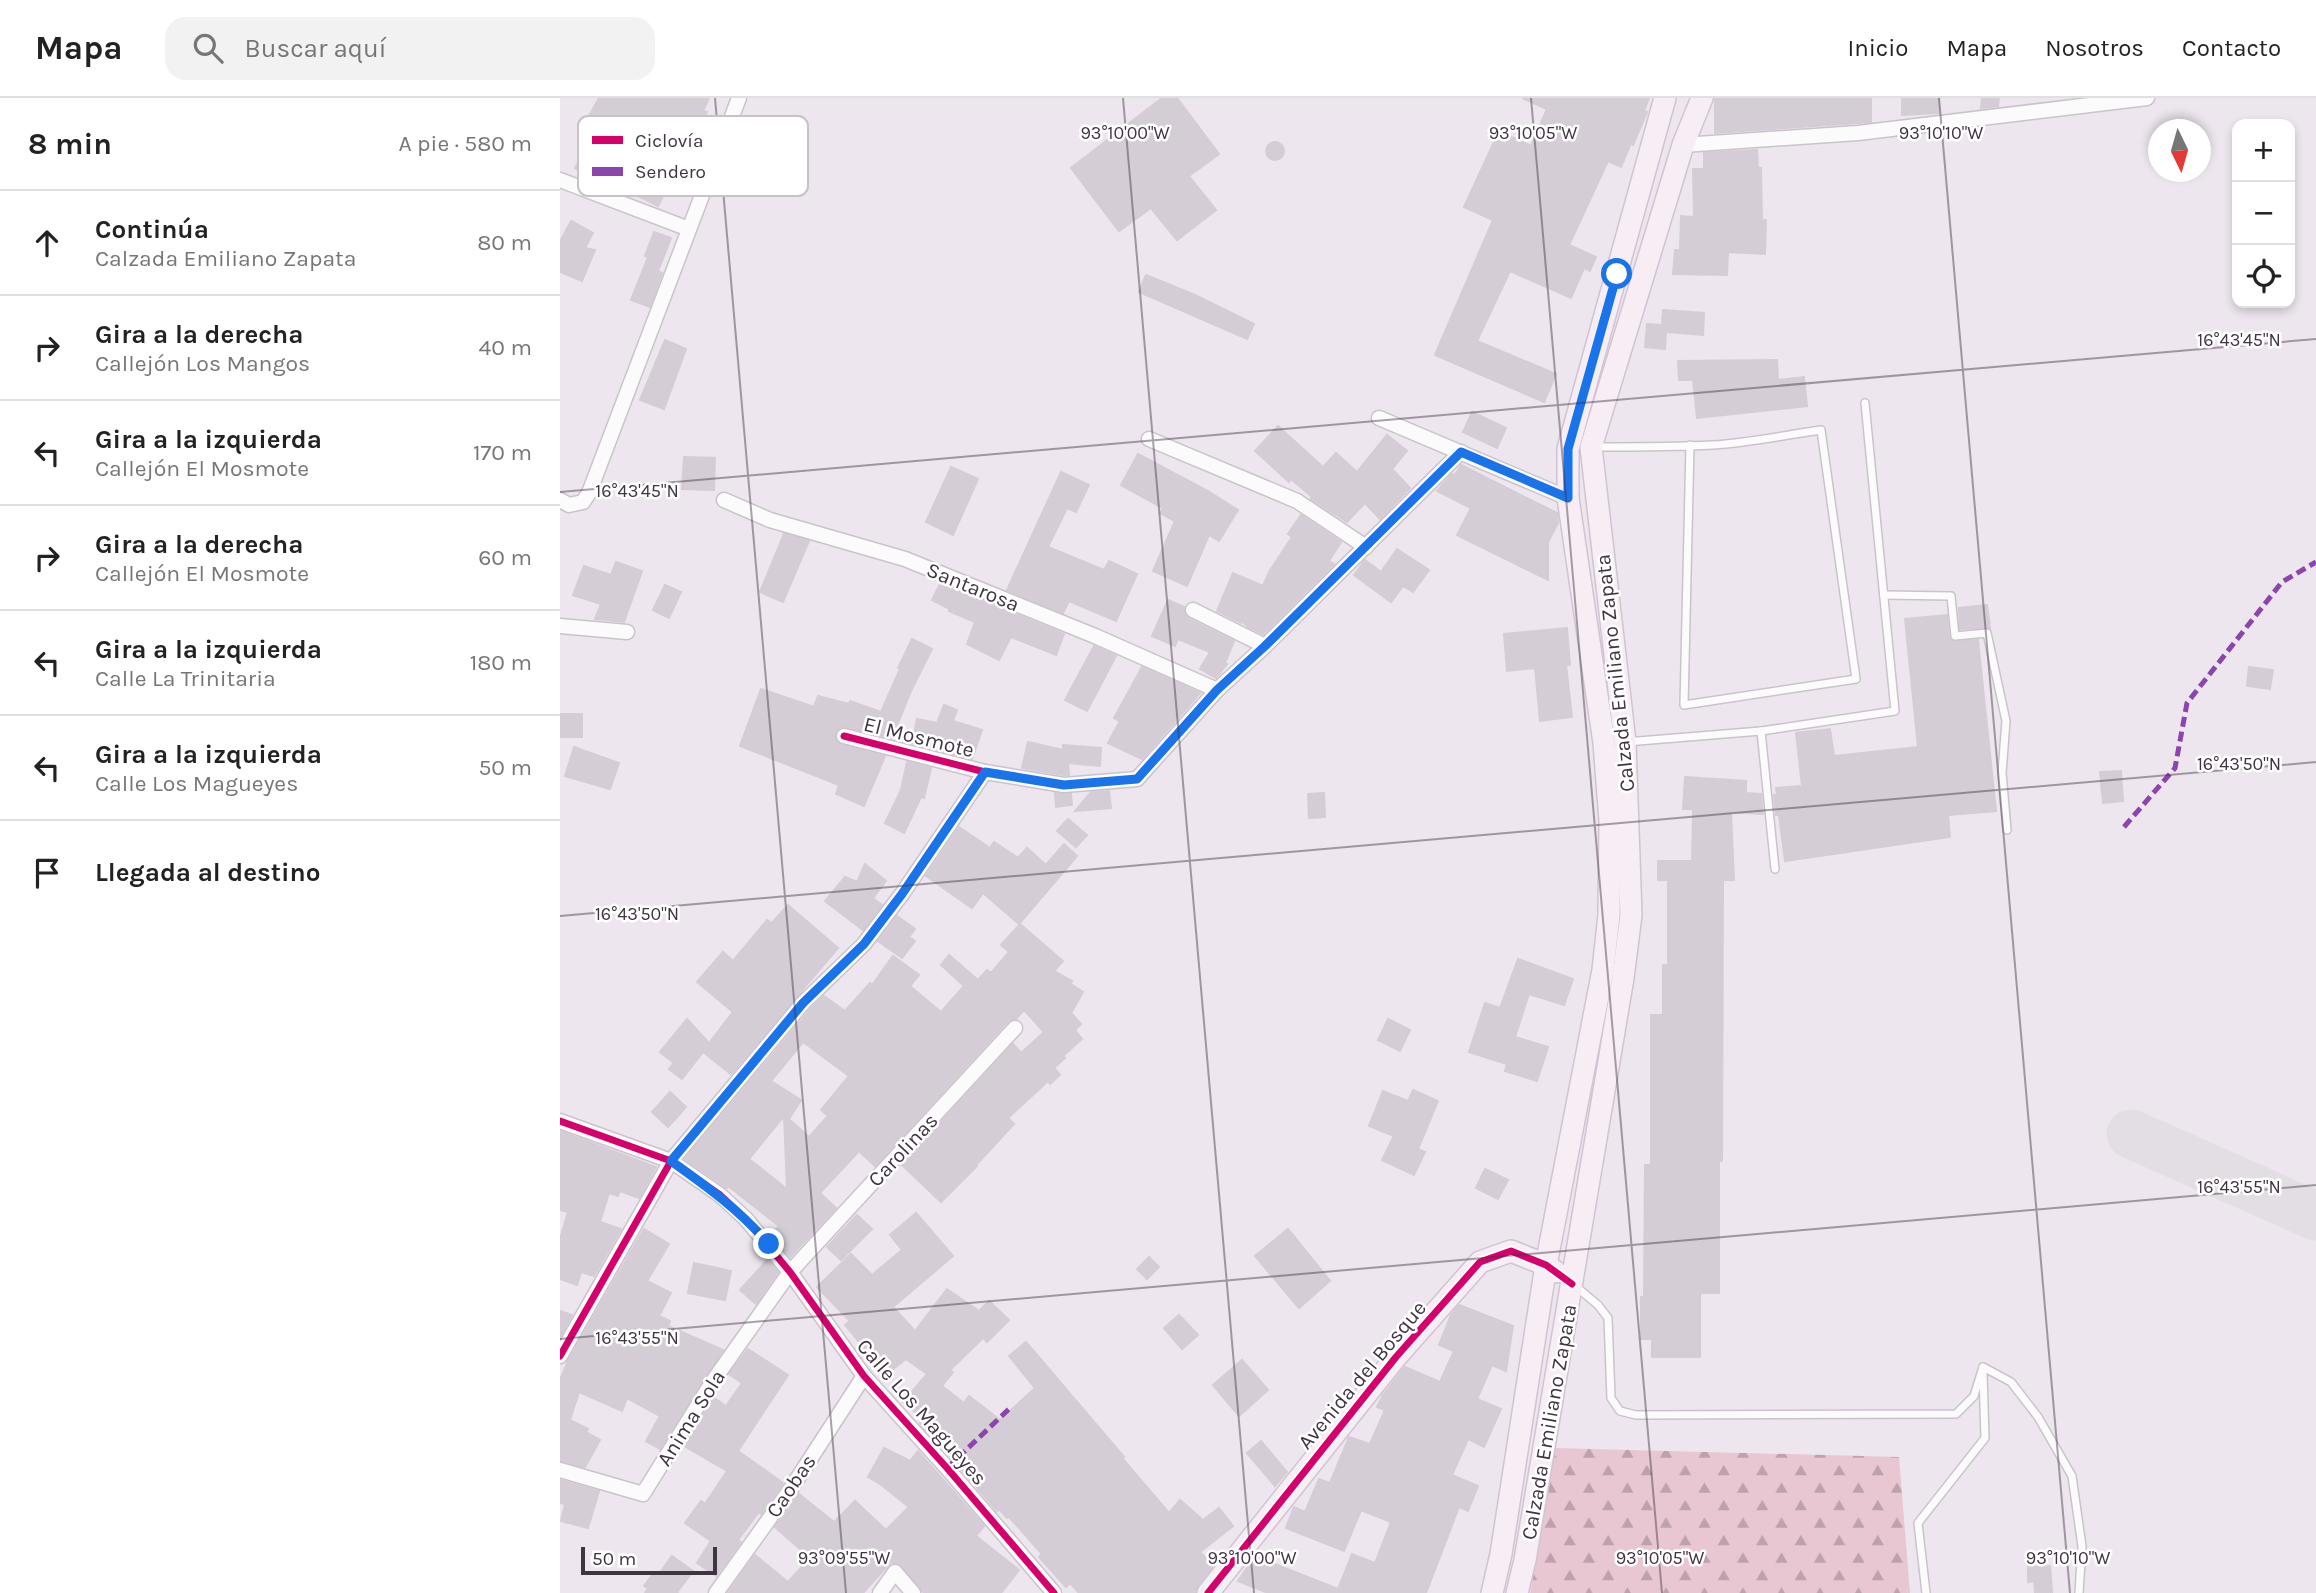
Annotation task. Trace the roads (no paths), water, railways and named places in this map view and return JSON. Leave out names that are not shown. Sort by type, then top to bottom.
[{"type":"main road","name":"Calzada Emiliano Zapata","points":[[1517,1593],[1572,1284],[1632,915],[1625,742],[1591,447],[1684,145],[1702,98]]},
{"type":"main road","name":"Calzada Emiliano Zapata","points":[[1492,1593],[1503,1541],[1546,1265],[1603,970],[1609,915],[1610,821],[1604,743],[1568,498],[1568,449],[1662,100]]},
{"type":"main road","name":"Avenida del Bosque","points":[[1208,1593],[1396,1357],[1480,1262],[1511,1251],[1546,1265],[1572,1284]]},
{"type":"street","points":[[732,116],[739,98]]},
{"type":"street","points":[[1684,145],[1858,133],[2147,98]]},
{"type":"street","points":[[560,180],[578,187]]},
{"type":"street","points":[[602,196],[689,229]]},
{"type":"street","points":[[560,500],[569,505],[583,502],[589,493],[702,196]]},
{"type":"street","points":[[1379,418],[1568,498]]},
{"type":"street","points":[[1149,439],[1297,501],[1366,547]]},
{"type":"street","name":"El Mosmote","points":[[844,736],[985,772],[1064,785],[1137,779],[1217,690],[1461,452]]},
{"type":"street","name":"Santarosa","points":[[724,500],[769,520],[905,559],[1095,636],[1217,690]]},
{"type":"street","points":[[1193,610],[1265,646]]},
{"type":"street","points":[[560,626],[627,632]]},
{"type":"street","points":[[560,1356],[671,1161],[803,1003],[864,944],[902,894],[985,772]]},
{"type":"street","name":"Carolinas","points":[[790,1272],[1015,1028]]},
{"type":"street","name":"Calle Los Magueyes","points":[[560,1121],[671,1161],[720,1195],[746,1219],[790,1272],[864,1376],[1054,1593]]},
{"type":"street","name":"Anima Sola","points":[[560,1470],[643,1494],[713,1381],[790,1272]]},
{"type":"street","name":"Caobas","points":[[716,1593],[790,1490],[864,1376]]},
{"type":"street","points":[[880,1593],[895,1572],[913,1593]]},
{"type":"lane","points":[[1625,742],[1761,731],[1895,711],[1865,403]]},
{"type":"lane","points":[[1591,447],[1715,444],[1821,429],[1856,679],[1684,705],[1690,445]]},
{"type":"lane","points":[[1884,595],[1951,596],[1955,636],[1987,633],[2006,721],[2002,773],[2007,830]]},
{"type":"lane","points":[[1761,731],[1775,870]]},
{"type":"lane","points":[[1572,1284],[1598,1305],[1608,1318],[1611,1398],[1620,1411],[1636,1415],[1956,1414],[1974,1396],[1983,1367]]},
{"type":"lane","points":[[1926,1593],[1918,1523],[1985,1438],[1983,1367]]},
{"type":"lane","points":[[1983,1367],[2011,1381],[2038,1417],[2072,1476],[2082,1546],[2079,1593]]}]
